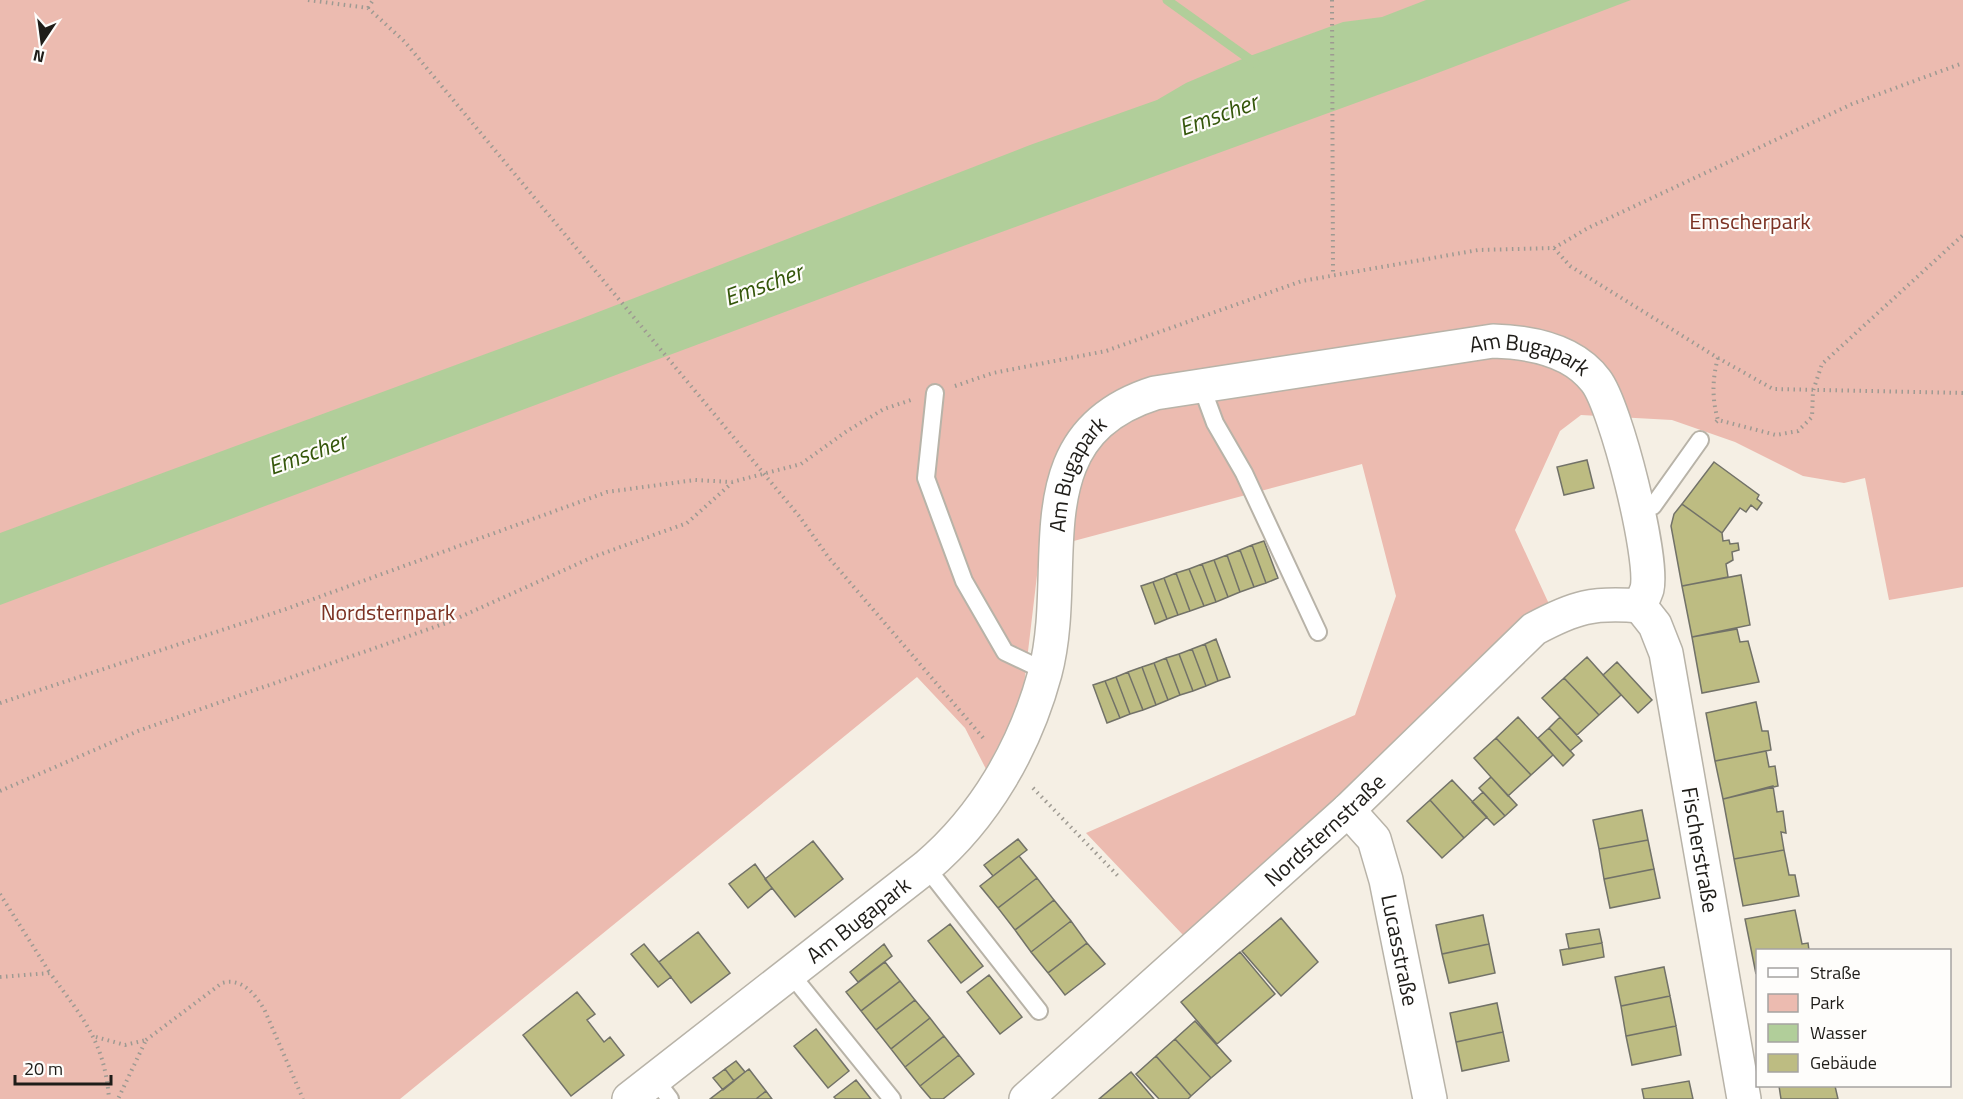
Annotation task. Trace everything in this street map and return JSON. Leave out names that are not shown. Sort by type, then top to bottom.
[{"type":"street","name":"Am Bugapark","points":[[629,1099],[662,1089],[790,973],[926,867],[963,830],[986,802],[1008,766],[1030,720],[1045,671],[1054,616],[1059,501],[1069,466],[1084,441],[1107,414],[1130,401],[1155,393],[1201,385],[1493,341],[1517,342],[1542,347],[1581,366],[1596,381],[1607,401],[1639,508],[1647,588],[1640,606]]},
{"type":"street","name":"Nordsternstraße","points":[[1026,1099],[1348,810],[1534,628],[1568,611],[1603,603],[1640,606]]},
{"type":"street","name":"Fischerstraße","points":[[1640,606],[1655,626],[1666,652],[1744,1099]]},
{"type":"street","name":"Lucasstraße","points":[[1348,810],[1374,839],[1386,880],[1430,1099]]},
{"type":"lane","points":[[1201,385],[1215,423],[1244,473],[1318,632]]},
{"type":"lane","points":[[935,393],[926,478],[964,581],[1005,652],[1045,671]]},
{"type":"lane","points":[[1639,508],[1653,506],[1700,440]]},
{"type":"lane","points":[[926,867],[1039,1011]]},
{"type":"lane","points":[[790,973],[892,1099]]},
{"type":"path","points":[[308,0],[368,8],[405,42],[799,516],[829,558],[1008,766],[1120,878]]},
{"type":"path","points":[[368,8],[373,0]]},
{"type":"path","points":[[1332,1],[1334,274]]},
{"type":"path","points":[[0,703],[296,605],[608,492],[695,480],[732,482],[801,464],[884,409],[993,373],[1106,351],[1302,281],[1478,250],[1554,248],[1588,228],[1852,105],[1963,63]]},
{"type":"path","points":[[1718,420],[1776,435],[1798,430],[1812,417],[1813,391],[1822,364],[1963,235]]},
{"type":"path","points":[[1554,248],[1570,266],[1718,358],[1773,389],[1813,391],[1883,389],[1963,393]]},
{"type":"path","points":[[1718,358],[1714,374],[1714,406],[1718,420]]},
{"type":"path","points":[[1700,440],[1718,420]]},
{"type":"path","points":[[0,791],[138,731],[449,622],[593,557],[687,523],[732,482]]},
{"type":"path","points":[[0,894],[96,1037],[106,1071],[109,1099]]},
{"type":"path","points":[[0,977],[51,973]]},
{"type":"path","points":[[96,1037],[124,1045],[146,1040],[222,983],[230,981],[239,984],[257,998],[265,1011],[303,1099]]},
{"type":"path","points":[[118,1099],[146,1040]]},
{"type":"green space","points":[[0,0],[1963,0],[1963,587],[1889,600],[1865,478],[1844,483],[1803,476],[1735,442],[1672,420],[1581,415],[1560,431],[1515,530],[1549,604],[1184,936],[1086,833],[1355,715],[1396,596],[1362,464],[1040,550],[1022,702],[986,769],[965,728],[917,677],[400,1099],[0,1099]]},
{"type":"water","name":"Emscher","points":[[1426,0],[1631,0],[1419,80],[892,272],[0,605],[0,533],[575,321],[1030,145],[1157,100],[1186,83],[1247,57],[1343,22],[1382,17]]},
{"type":"building","points":[[1587,460],[1594,488],[1564,495],[1557,467]]},
{"type":"building","points":[[1714,462],[1759,495],[1757,499],[1762,503],[1757,510],[1751,505],[1746,512],[1740,508],[1722,533],[1682,504]]},
{"type":"building","points":[[1682,504],[1722,533],[1723,541],[1729,540],[1730,544],[1738,543],[1739,550],[1732,552],[1733,560],[1726,564],[1728,577],[1682,586],[1671,526],[1674,514]]},
{"type":"building","points":[[1264,541],[1278,578],[1266,583],[1252,545]]},
{"type":"building","points":[[1252,545],[1266,583],[1254,587],[1240,550]]},
{"type":"building","points":[[1240,550],[1254,587],[1240,592],[1227,555]]},
{"type":"building","points":[[1227,555],[1240,592],[1228,597],[1214,560]]},
{"type":"building","points":[[1214,560],[1228,597],[1216,602],[1202,564]]},
{"type":"building","points":[[1202,564],[1216,602],[1204,606],[1189,569]]},
{"type":"building","points":[[1189,569],[1204,606],[1190,611],[1176,573]]},
{"type":"building","points":[[1176,573],[1190,611],[1178,615],[1164,578]]},
{"type":"building","points":[[1741,575],[1750,625],[1692,637],[1682,586]]},
{"type":"building","points":[[1164,578],[1178,615],[1167,619],[1153,582]]},
{"type":"building","points":[[1153,582],[1167,619],[1155,624],[1141,586]]},
{"type":"building","points":[[1737,629],[1740,642],[1748,641],[1759,682],[1702,693],[1692,637]]},
{"type":"building","points":[[1216,639],[1230,677],[1218,681],[1205,644]]},
{"type":"building","points":[[1205,644],[1218,681],[1206,686],[1192,649]]},
{"type":"building","points":[[1192,649],[1206,686],[1193,691],[1179,654]]},
{"type":"building","points":[[1179,654],[1193,691],[1180,695],[1166,658]]},
{"type":"building","points":[[1587,657],[1621,695],[1599,715],[1564,678]]},
{"type":"building","points":[[1166,658],[1180,695],[1168,700],[1154,663]]},
{"type":"building","points":[[1617,662],[1652,700],[1638,713],[1603,675]]},
{"type":"building","points":[[1154,663],[1168,700],[1156,705],[1142,667]]},
{"type":"building","points":[[1142,667],[1156,705],[1143,710],[1128,672]]},
{"type":"building","points":[[1128,672],[1143,710],[1130,714],[1116,677]]},
{"type":"building","points":[[1116,677],[1130,714],[1120,718],[1105,681]]},
{"type":"building","points":[[1564,678],[1599,715],[1577,735],[1542,698]]},
{"type":"building","points":[[1105,681],[1120,718],[1107,723],[1093,685]]},
{"type":"building","points":[[1756,702],[1762,731],[1768,731],[1771,750],[1715,761],[1706,713]]},
{"type":"building","points":[[1518,717],[1553,755],[1531,775],[1496,738]]},
{"type":"building","points":[[1560,717],[1582,741],[1570,751],[1549,728]]},
{"type":"building","points":[[1549,728],[1574,755],[1563,766],[1538,738]]},
{"type":"building","points":[[1496,738],[1531,775],[1508,796],[1474,758]]},
{"type":"building","points":[[1766,751],[1769,767],[1775,766],[1778,786],[1723,799],[1715,761]]},
{"type":"building","points":[[1491,777],[1517,805],[1505,816],[1479,788]]},
{"type":"building","points":[[1452,780],[1487,817],[1464,838],[1430,800]]},
{"type":"building","points":[[1773,786],[1777,812],[1783,811],[1786,833],[1781,832],[1784,850],[1734,859],[1723,799]]},
{"type":"building","points":[[1483,792],[1505,816],[1494,825],[1472,802]]},
{"type":"building","points":[[1430,800],[1464,838],[1442,858],[1407,821]]},
{"type":"building","points":[[1642,810],[1648,840],[1599,849],[1593,820]]},
{"type":"building","points":[[1018,839],[1027,850],[993,876],[984,865]]},
{"type":"building","points":[[1648,840],[1654,869],[1604,879],[1599,849]]},
{"type":"building","points":[[813,841],[843,879],[795,917],[765,879]]},
{"type":"building","points":[[1784,850],[1789,875],[1795,875],[1799,896],[1743,906],[1734,859]]},
{"type":"building","points":[[1019,856],[1037,878],[998,908],[980,886]]},
{"type":"building","points":[[755,864],[772,888],[748,908],[729,884]]},
{"type":"building","points":[[1654,869],[1660,898],[1610,908],[1604,879]]},
{"type":"building","points":[[1037,878],[1054,900],[1015,930],[998,908]]},
{"type":"building","points":[[1054,900],[1071,921],[1031,952],[1015,930]]},
{"type":"building","points":[[1795,910],[1802,944],[1808,943],[1809,949],[1756,949],[1756,974],[1745,919]]},
{"type":"building","points":[[1483,915],[1489,944],[1442,954],[1436,925]]},
{"type":"building","points":[[1281,918],[1318,962],[1281,996],[1242,951]]},
{"type":"building","points":[[1071,921],[1087,943],[1048,973],[1031,952]]},
{"type":"building","points":[[950,924],[983,966],[961,983],[928,941]]},
{"type":"building","points":[[1599,929],[1602,943],[1569,949],[1566,934]]},
{"type":"building","points":[[698,932],[730,973],[691,1003],[659,962]]},
{"type":"building","points":[[1087,943],[1105,964],[1065,995],[1048,973]]},
{"type":"building","points":[[1602,943],[1604,957],[1563,965],[1560,950]]},
{"type":"building","points":[[644,944],[671,977],[658,987],[631,954]]},
{"type":"building","points":[[884,944],[892,956],[858,982],[850,972]]},
{"type":"building","points":[[1489,944],[1495,973],[1449,983],[1442,954]]},
{"type":"building","points":[[1240,952],[1275,994],[1217,1044],[1181,1002]]},
{"type":"building","points":[[885,962],[900,981],[861,1011],[846,992]]},
{"type":"building","points":[[1664,967],[1670,996],[1621,1006],[1615,977]]},
{"type":"building","points":[[989,975],[1022,1017],[1000,1034],[967,992]]},
{"type":"building","points":[[900,981],[915,1000],[876,1030],[861,1011]]},
{"type":"building","points":[[577,992],[595,1014],[587,1020],[604,1042],[610,1037],[624,1055],[571,1096],[523,1035]]},
{"type":"building","points":[[1670,996],[1676,1026],[1626,1036],[1621,1006]]},
{"type":"building","points":[[915,1000],[930,1018],[891,1049],[876,1030]]},
{"type":"building","points":[[1497,1003],[1503,1032],[1456,1042],[1450,1013]]},
{"type":"building","points":[[930,1018],[944,1036],[905,1067],[891,1049]]},
{"type":"building","points":[[1195,1021],[1231,1061],[1211,1078],[1175,1039]]},
{"type":"building","points":[[1676,1026],[1681,1055],[1632,1065],[1626,1036]]},
{"type":"building","points":[[816,1029],[849,1071],[828,1088],[794,1046]]},
{"type":"building","points":[[1503,1032],[1509,1061],[1462,1071],[1456,1042]]},
{"type":"building","points":[[944,1036],[959,1055],[920,1086],[905,1067]]},
{"type":"building","points":[[1175,1039],[1211,1078],[1191,1096],[1156,1056]]},
{"type":"building","points":[[959,1055],[974,1074],[943,1099],[931,1099],[920,1086]]},
{"type":"building","points":[[1156,1056],[1191,1096],[1188,1099],[1159,1099],[1136,1074]]},
{"type":"building","points":[[736,1061],[745,1072],[734,1081],[725,1069]]},
{"type":"building","points":[[725,1069],[734,1081],[723,1090],[713,1078]]},
{"type":"building","points":[[749,1069],[766,1091],[756,1099],[710,1099]]},
{"type":"building","points":[[1131,1072],[1154,1099],[1099,1099]]},
{"type":"building","points":[[856,1080],[871,1099],[836,1099],[834,1097]]},
{"type":"building","points":[[1689,1081],[1693,1099],[1644,1099],[1642,1089]]},
{"type":"building","points":[[1779,1087],[1835,1087],[1838,1099],[1781,1099]]},
{"type":"building","points":[[766,1091],[772,1099],[756,1099]]},
{"type":"waterway","points":[[1167,0],[1255,63]]},
{"type":"park label","name":"Emscherpark","points":[[1750,221]]},
{"type":"park label","name":"Nordsternpark","points":[[388,612]]}]
